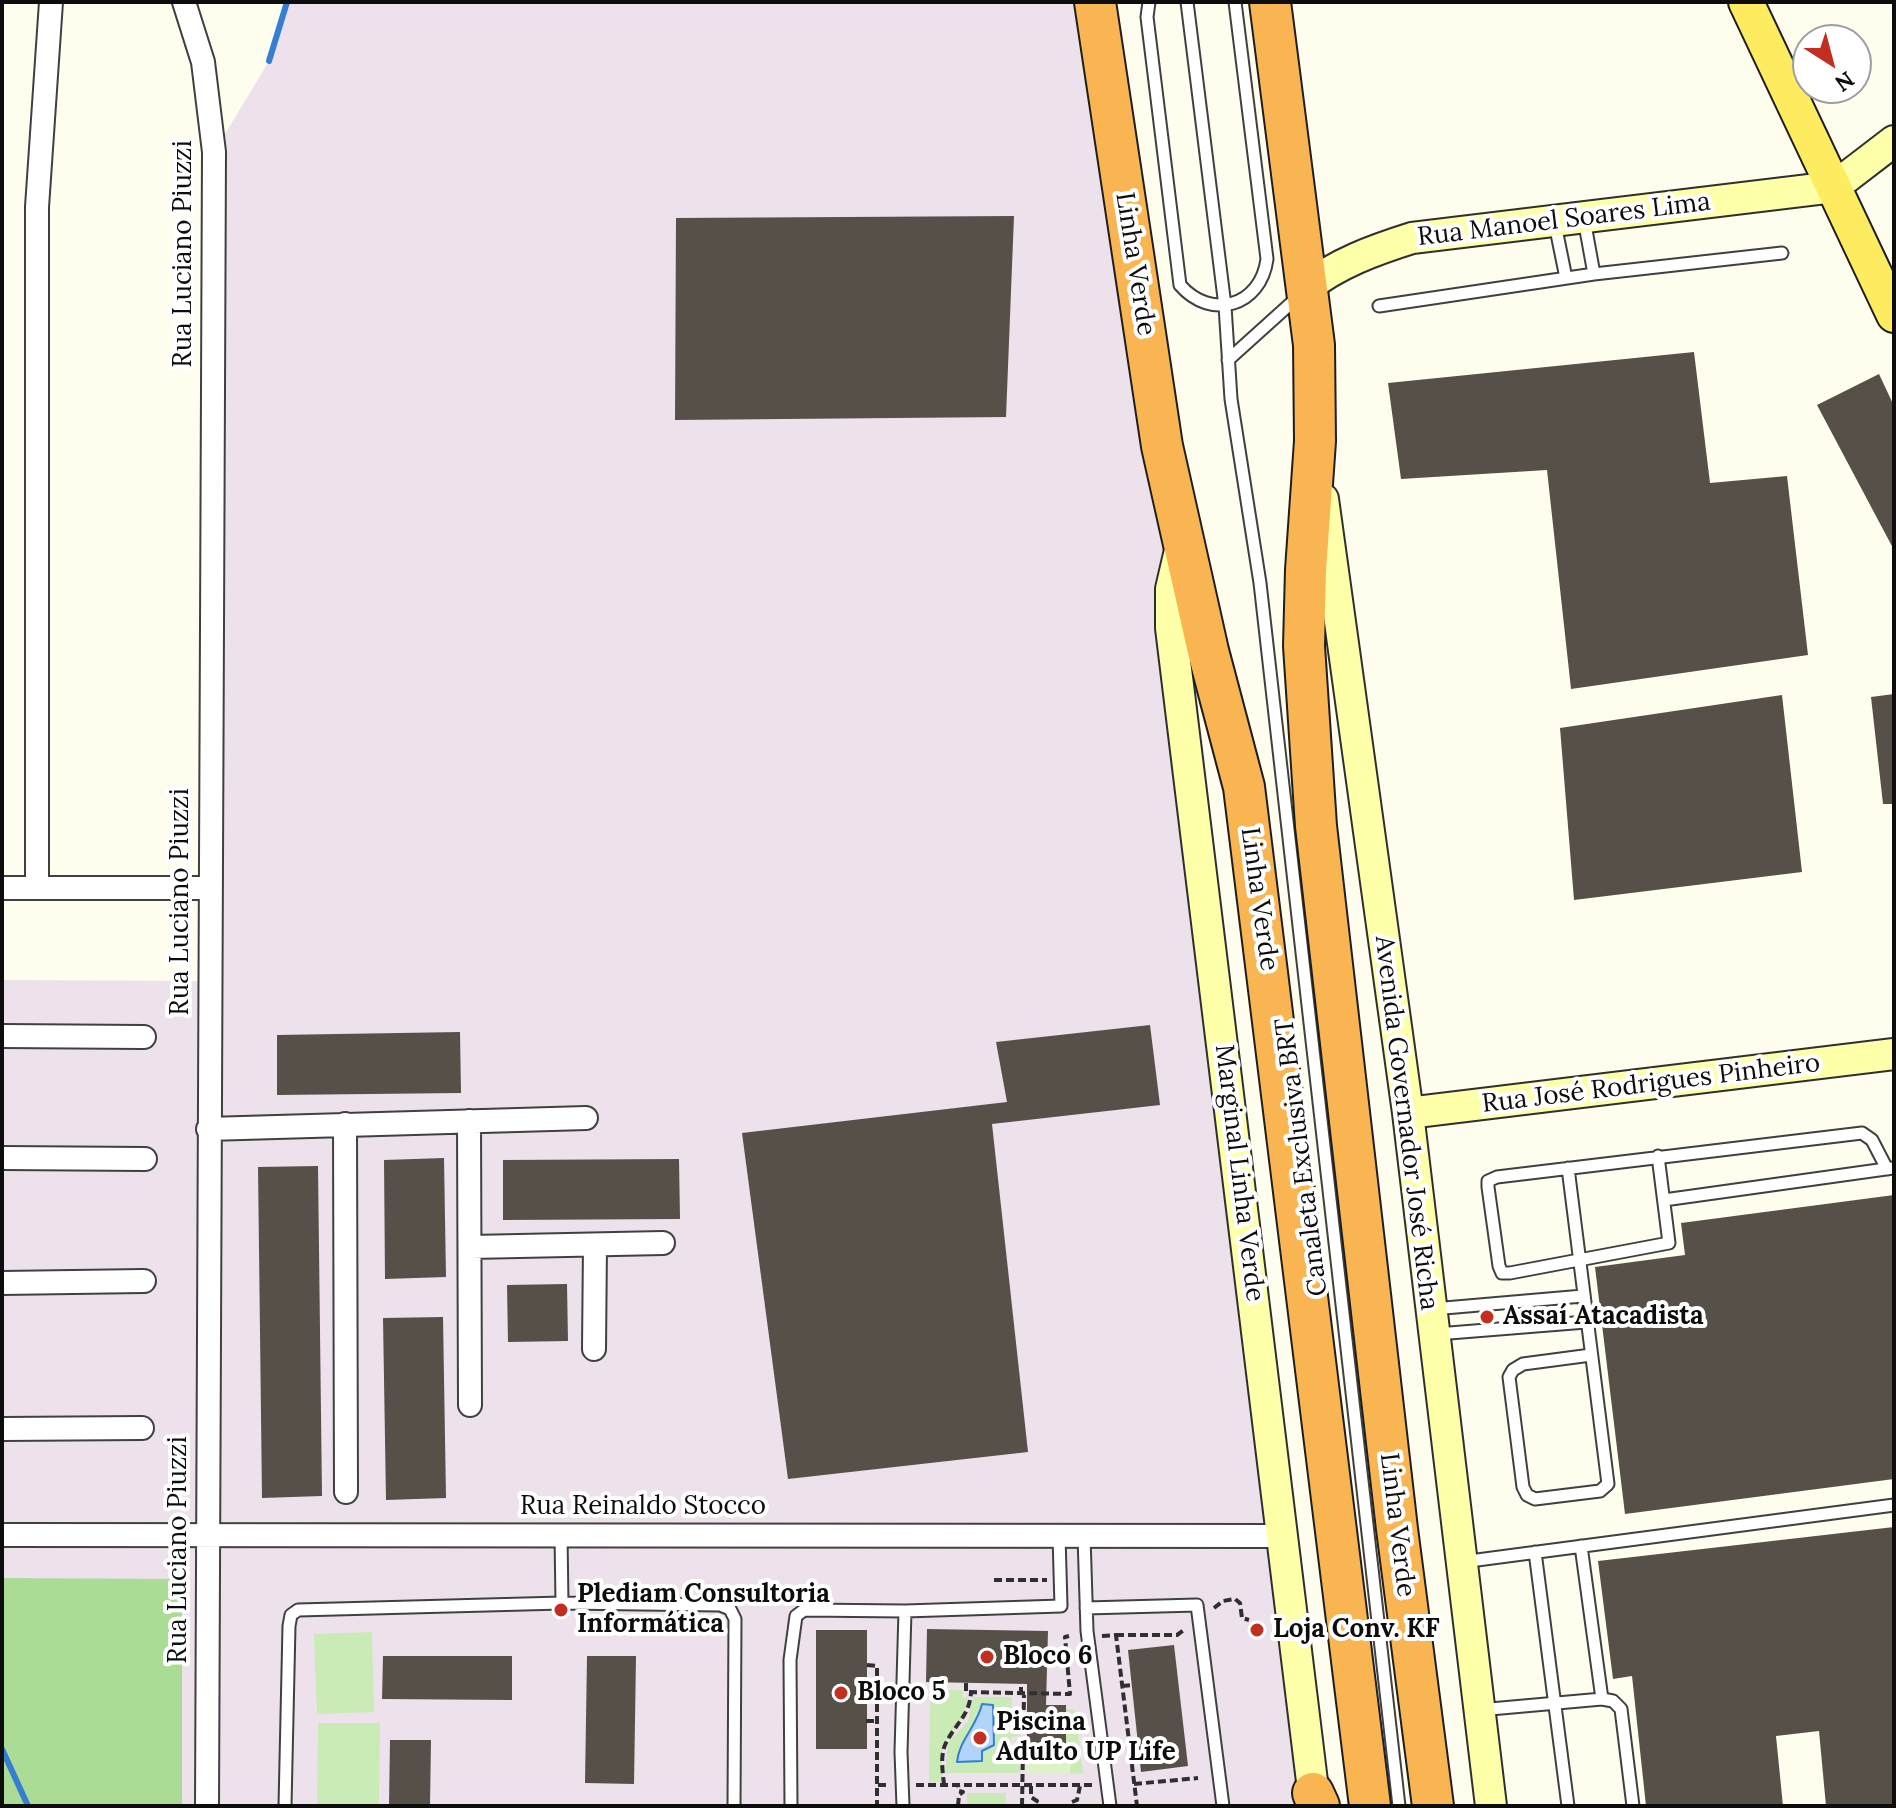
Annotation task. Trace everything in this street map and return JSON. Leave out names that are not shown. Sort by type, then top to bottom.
[{"type":"highway","name":"Linha Verde","points":[[1095,2],[1162,446],[1182,540],[1244,787],[1370,1806]]},
{"type":"highway","name":"Linha Verde","points":[[1270,2],[1314,345],[1315,441],[1304,646],[1316,826],[1397,1529],[1433,1806]]},
{"type":"main road","points":[[1746,2],[1894,315]]},
{"type":"main road","points":[[1834,187],[1894,141]]},
{"type":"main road","name":"Rua Manoel Soares Lima","points":[[1306,288],[1354,258],[1412,238],[1834,187]]},
{"type":"main road","name":"Avenida Governador José Richa","points":[[1315,441],[1408,1113],[1491,1806]]},
{"type":"main road","name":"Marginal Linha Verde","points":[[1182,540],[1171,589],[1171,628],[1315,1802]]},
{"type":"main road","name":"Rua José Rodrigues Pinheiro","points":[[1408,1113],[1894,1054]]},
{"type":"street","points":[[37,888],[37,207],[51,2]]},
{"type":"street","name":"Rua Luciano Piuzzi","points":[[184,2],[203,62],[214,152],[207,1806]]},
{"type":"street","points":[[2,888],[209,888]]},
{"type":"street","points":[[2,1036],[144,1037]]},
{"type":"street","points":[[208,1129],[586,1118]]},
{"type":"street","points":[[469,1121],[470,1405]]},
{"type":"street","points":[[345,1124],[346,1492]]},
{"type":"street","points":[[2,1158],[145,1159]]},
{"type":"street","points":[[471,1247],[663,1243]]},
{"type":"street","points":[[594,1349],[595,1245]]},
{"type":"street","points":[[2,1283],[144,1281]]},
{"type":"street","points":[[2,1429],[142,1428]]},
{"type":"street","name":"Rua Reinaldo Stocco","points":[[2,1535],[1283,1536]]},
{"type":"lane","points":[[1149,2],[1147,17],[1180,285],[1191,298],[1225,306],[1239,301],[1255,289],[1265,276],[1267,259],[1235,2]]},
{"type":"lane","name":"Canaleta Exclusiva BRT","points":[[1187,2],[1225,306],[1231,399],[1260,583],[1399,1806]]},
{"type":"lane","points":[[1569,219],[1594,274]]},
{"type":"lane","points":[[1566,278],[1569,219]]},
{"type":"lane","points":[[1379,306],[1594,274],[1782,253]]},
{"type":"lane","points":[[1228,360],[1306,288]]},
{"type":"lane","points":[[1658,1156],[1669,1243],[1502,1273],[1488,1187],[1488,1181],[1497,1177],[1658,1156],[1862,1133],[1872,1140],[1890,1168],[1664,1200]]},
{"type":"lane","points":[[1568,1168],[1608,1484],[1600,1491],[1535,1499],[1527,1495],[1523,1487],[1509,1377],[1513,1370],[1523,1364],[1591,1355]]},
{"type":"lane","points":[[1431,1322],[1583,1296]]},
{"type":"lane","points":[[1431,1322],[1586,1322]]},
{"type":"lane","points":[[1461,1562],[1894,1505]]},
{"type":"lane","points":[[561,1535],[562,1603]]},
{"type":"lane","points":[[791,1806],[790,1660],[796,1616],[804,1610],[905,1611],[1061,1606],[1059,1536]]},
{"type":"lane","points":[[1084,1536],[1086,1608],[1110,1806]]},
{"type":"lane","points":[[1581,1546],[1602,1699]]},
{"type":"lane","points":[[1535,1552],[1568,1806]]},
{"type":"lane","points":[[285,1806],[291,1615],[298,1610],[562,1603],[720,1605],[730,1609],[735,1619],[734,1806]]},
{"type":"lane","points":[[1086,1608],[1197,1605],[1223,1806]]},
{"type":"lane","points":[[903,1806],[905,1611]]},
{"type":"lane","points":[[1479,1710],[1602,1699],[1613,1701],[1621,1709],[1633,1806]]},
{"type":"path","points":[[1223,1601],[1238,1600],[1241,1615],[1249,1620]]},
{"type":"path","points":[[1116,1635],[1177,1635]]},
{"type":"path","points":[[966,1683],[966,1692],[1070,1694],[1065,1637],[1069,1636]]},
{"type":"path","points":[[867,1665],[877,1666],[877,1806]]},
{"type":"path","points":[[1021,1684],[1022,1806]]},
{"type":"path","points":[[1122,1686],[1132,1685]]},
{"type":"path","points":[[943,1787],[944,1749],[963,1721],[971,1692]]},
{"type":"path","points":[[866,1721],[877,1721]]},
{"type":"path","points":[[1129,1740],[1138,1740]]},
{"type":"path","points":[[878,1785],[1080,1786],[1198,1778]]},
{"type":"path","points":[[958,1785],[959,1791],[963,1792],[959,1795],[958,1806]]},
{"type":"path","points":[[1031,1786],[1031,1797],[1037,1801],[1032,1806]]},
{"type":"path","points":[[1075,1803],[1080,1786]]},
{"type":"shaded area","points":[[287,2],[1096,2],[1156,399],[1311,1806],[2,1806],[2,980],[208,981],[214,152],[269,61]]},
{"type":"green space","points":[[2,1578],[182,1579],[182,1806],[2,1806]]},
{"type":"green space","points":[[372,1632],[374,1712],[317,1714],[314,1634]]},
{"type":"green space","points":[[930,1690],[963,1690],[963,1698],[968,1697],[963,1717],[942,1748],[942,1782],[929,1782]]},
{"type":"green space","points":[[973,1697],[1012,1697],[1011,1727],[1021,1727],[1021,1736],[1011,1737],[1010,1760],[1021,1761],[1020,1773],[945,1773],[948,1743],[968,1721]]},
{"type":"green space","points":[[1066,1709],[1075,1710],[1083,1773],[1070,1774],[1071,1751],[1066,1751]]},
{"type":"green space","points":[[318,1723],[380,1723],[379,1806],[317,1806]]},
{"type":"green space","points":[[1027,1751],[1071,1751],[1070,1774],[1026,1774]]},
{"type":"green space","points":[[967,1793],[1006,1793],[1006,1806],[967,1806]]},
{"type":"water","name":"Piscina Adulto UP Life","points":[[982,1704],[993,1705],[994,1745],[982,1751],[982,1761],[957,1762],[961,1747]]},
{"type":"building","points":[[1014,216],[1006,417],[675,420],[676,218]]},
{"type":"building","points":[[1694,352],[1710,483],[1787,476],[1808,655],[1571,689],[1547,470],[1401,479],[1388,383]]},
{"type":"building","points":[[1879,374],[1894,406],[1894,550],[1817,405]]},
{"type":"building","points":[[1894,694],[1894,804],[1883,804],[1871,697]]},
{"type":"building","points":[[1782,695],[1802,872],[1574,900],[1560,728]]},
{"type":"building","points":[[1150,1025],[1160,1105],[992,1124],[1028,1452],[788,1479],[742,1133],[1007,1102],[996,1042]]},
{"type":"building","points":[[460,1032],[461,1093],[277,1095],[277,1035]]},
{"type":"building","points":[[444,1158],[446,1277],[385,1279],[384,1160]]},
{"type":"building","points":[[679,1159],[680,1219],[503,1220],[503,1160]]},
{"type":"building","points":[[318,1166],[322,1496],[262,1498],[258,1167]]},
{"type":"building","points":[[1894,1195],[1894,1479],[1625,1514],[1595,1267],[1685,1255],[1681,1223]]},
{"type":"building","points":[[567,1284],[568,1341],[508,1342],[507,1285]]},
{"type":"building","points":[[443,1317],[446,1498],[386,1500],[383,1318]]},
{"type":"building","points":[[1894,1527],[1894,1806],[1826,1806],[1819,1731],[1776,1736],[1783,1806],[1646,1806],[1632,1676],[1613,1679],[1598,1561]]},
{"type":"building","name":"Bloco 6","points":[[927,1629],[1048,1631],[1046,1705],[1066,1705],[1066,1751],[1027,1751],[1027,1684],[926,1682]]},
{"type":"building","name":"Bloco 5","points":[[816,1630],[867,1630],[867,1749],[816,1749]]},
{"type":"building","points":[[1174,1645],[1188,1766],[1141,1772],[1128,1650]]},
{"type":"building","points":[[383,1656],[512,1656],[512,1700],[382,1699]]},
{"type":"building","points":[[587,1656],[636,1656],[634,1784],[585,1783]]},
{"type":"building","points":[[390,1740],[431,1740],[430,1806],[389,1806]]},
{"type":"waterway","points":[[269,61],[287,2]]},
{"type":"waterway","points":[[2,1749],[28,1806]]},
{"type":"place","name":"Assaí Atacadista","points":[[1487,1317]]},
{"type":"place","name":"Plediam Consultoria Informática","points":[[561,1610]]},
{"type":"place","name":"Loja Conv. KF","points":[[1257,1630]]},
{"type":"place","name":"Bloco 6","points":[[987,1657]]},
{"type":"place","name":"Bloco 5","points":[[841,1693]]},
{"type":"place","name":"Piscina Adulto UP Life","points":[[980,1738]]}]
